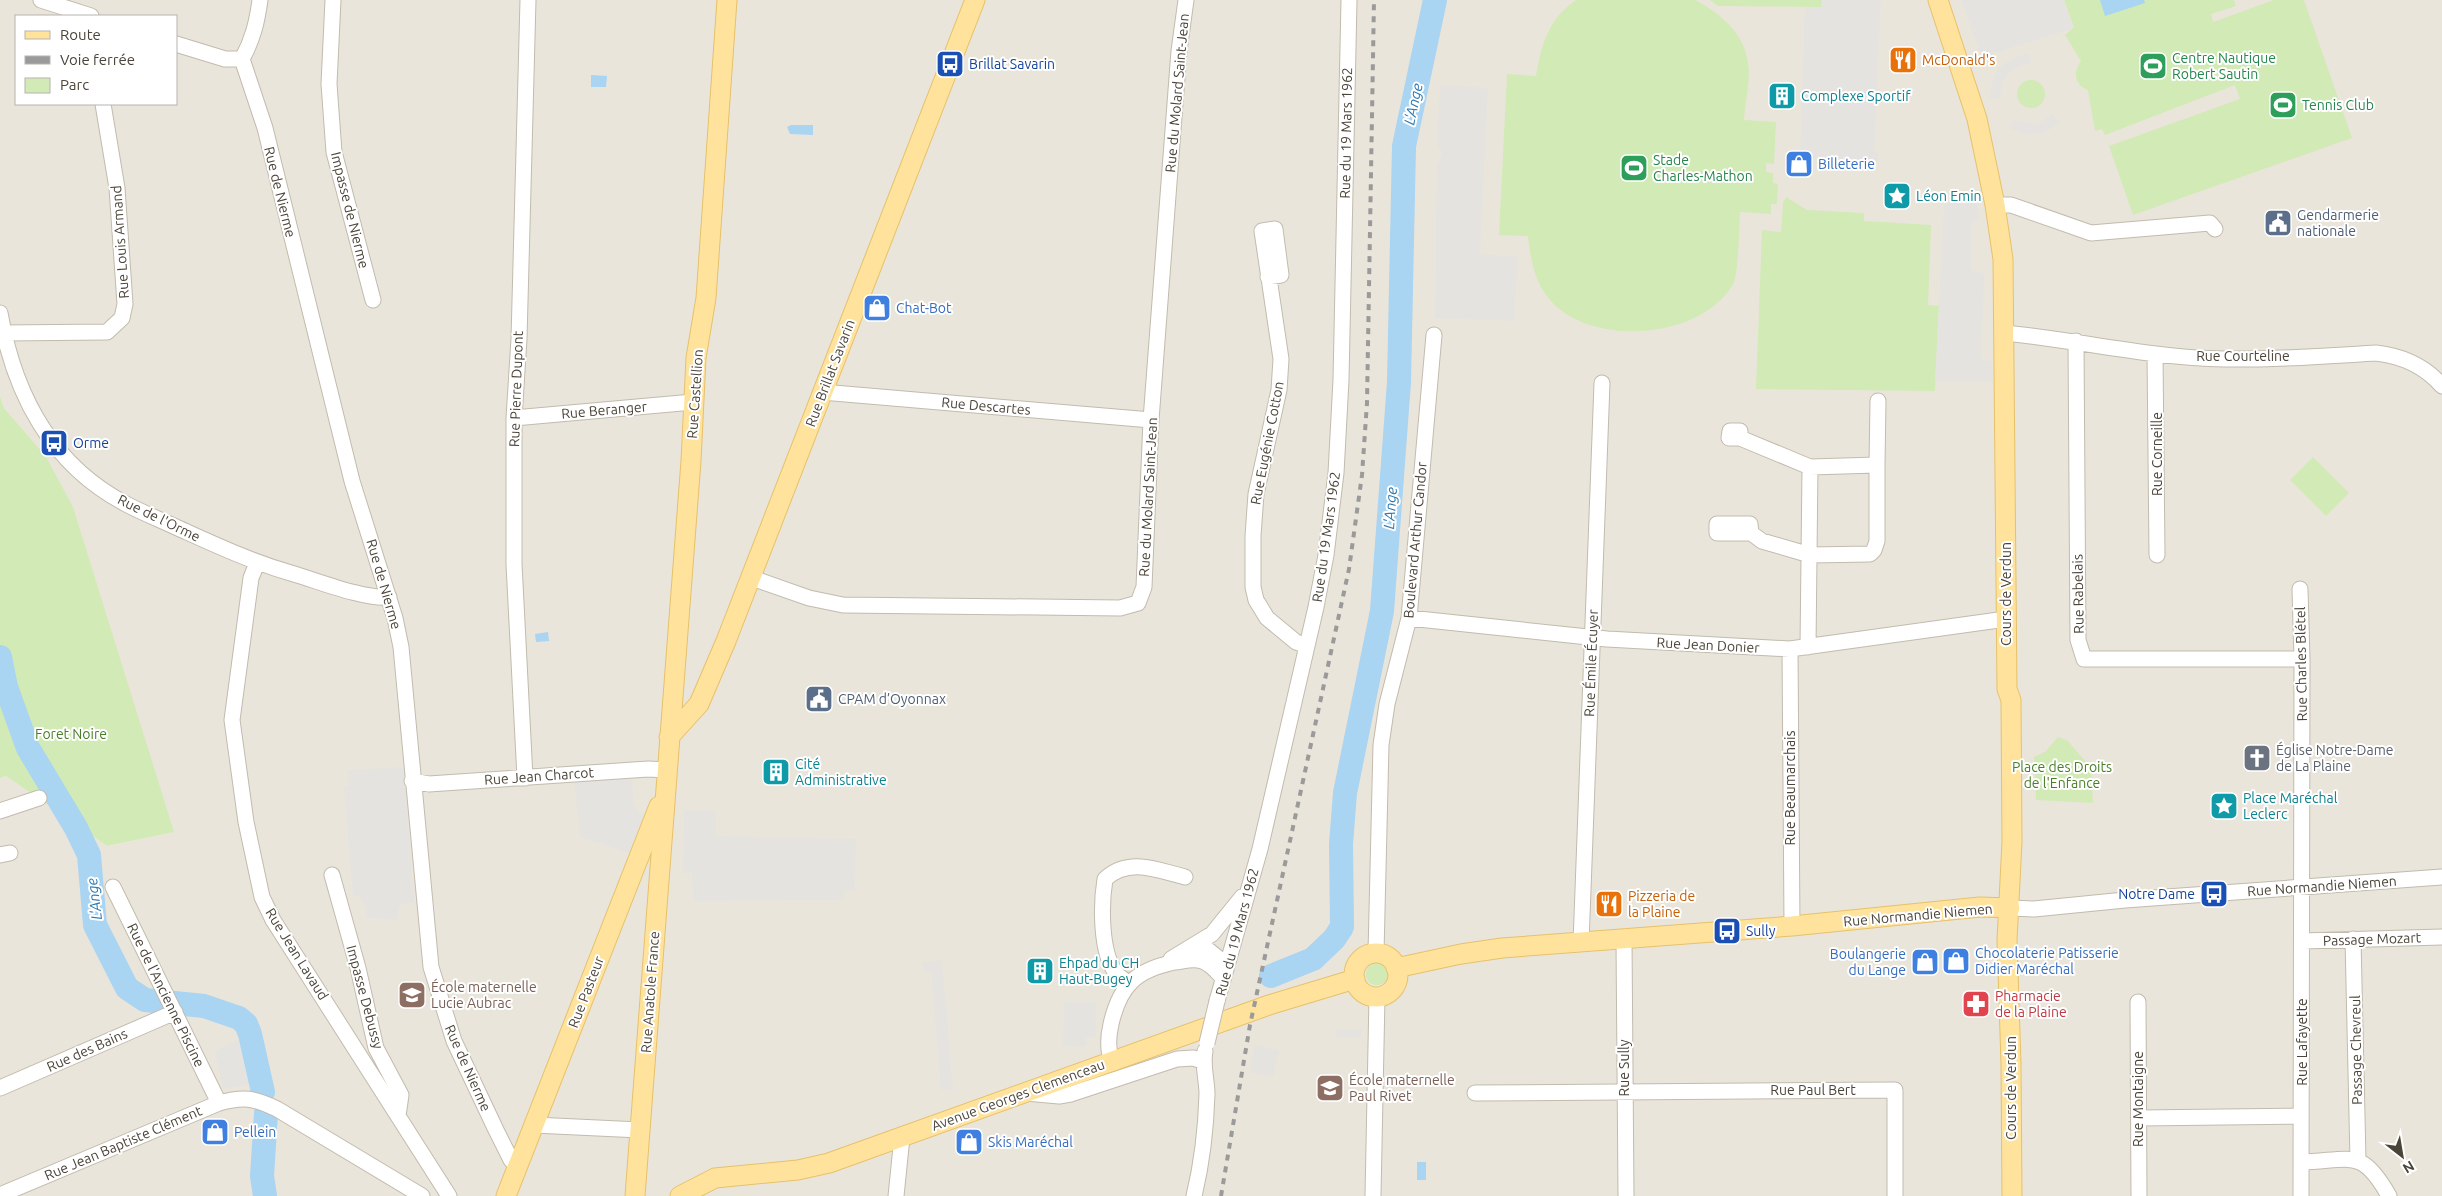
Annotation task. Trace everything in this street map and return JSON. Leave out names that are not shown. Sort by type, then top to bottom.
[{"type":"main road","name":"Rue Castellion","points":[[666,789],[691,461],[696,358],[706,298],[727,0]]},
{"type":"main road","name":"Rue Brillat Savarin","points":[[669,737],[700,704],[752,578],[974,0]]},
{"type":"main road","name":"Cours de Verdun","points":[[1938,0],[1977,119],[1995,205],[2003,259],[2007,689],[2012,700],[2012,842],[2007,940],[2011,1044],[2012,1196]]},
{"type":"main road","name":"Rue Pasteur","points":[[506,1196],[666,789]]},
{"type":"main road","name":"Rue Anatole France","points":[[635,1196],[666,789]]},
{"type":"main road","name":"Rue Normandie Niemen","points":[[1396,968],[1479,951],[1792,926],[1980,907],[2010,908]]},
{"type":"main road","points":[[1376,953],[1389,957],[1396,968],[1397,975],[1393,987],[1383,995],[1365,994],[1355,980],[1357,964],[1368,954],[1376,953]]},
{"type":"main road","name":"Avenue Georges Clemenceau","points":[[680,1196],[715,1178],[798,1170],[829,1163],[1269,1005],[1355,980]]},
{"type":"street","points":[[41,0],[86,15]]},
{"type":"street","points":[[86,0],[89,15]]},
{"type":"street","points":[[178,45],[225,59],[242,59],[251,42],[258,20],[260,0]]},
{"type":"street","name":"Impasse de Nierme","points":[[333,0],[329,84],[334,152],[372,300]]},
{"type":"street","name":"Rue Pierre Dupont","points":[[525,778],[514,564],[514,418],[528,0]]},
{"type":"street","name":"Rue du Molard Saint-Jean","points":[[752,578],[810,598],[843,605],[1130,607],[1138,603],[1144,587],[1151,420],[1179,60],[1186,0]]},
{"type":"street","name":"Rue du 19 Mars 1962","points":[[1194,1196],[1203,1147],[1207,1093],[1203,1061],[1217,1001],[1248,888],[1307,646],[1326,555],[1336,473],[1341,380],[1349,0]]},
{"type":"street","name":"Rue de Nierme","points":[[242,59],[265,128],[352,481],[389,597],[401,647],[412,781],[431,967],[454,1041],[511,1160],[518,1167]]},
{"type":"street","name":"Rue Louis Armand","points":[[4,334],[106,332],[122,318],[125,304],[118,188],[103,105]]},
{"type":"street","points":[[1995,205],[2011,206],[2091,233],[2210,223],[2215,229]]},
{"type":"street","name":"Rue Eugénie Cotton","points":[[1268,277],[1281,360],[1279,390],[1256,494],[1253,536],[1253,587],[1256,600],[1266,618],[1296,642],[1307,646]]},
{"type":"street","name":"Rue de l'Orme","points":[[0,313],[17,381],[35,416],[54,444],[85,475],[126,504],[257,563],[368,595],[389,597]]},
{"type":"street","name":"Rue Courteline","points":[[2005,333],[2076,341],[2155,354],[2224,359],[2382,354],[2398,357],[2415,364],[2442,386]]},
{"type":"street","name":"Boulevard Arthur Candor","points":[[1376,953],[1381,745],[1387,704],[1409,618],[1434,335]]},
{"type":"street","name":"Rue Rabelais","points":[[2076,341],[2078,640],[2084,659],[2302,659]]},
{"type":"street","name":"Rue Corneille","points":[[2155,354],[2157,555]]},
{"type":"street","name":"Rue Émile Écuyer","points":[[1581,942],[1602,383]]},
{"type":"street","name":"Rue Descartes","points":[[822,392],[1151,420]]},
{"type":"street","points":[[1751,533],[1762,541],[1810,555],[1864,555],[1874,550],[1877,541],[1878,401]]},
{"type":"street","name":"Rue Beranger","points":[[514,418],[693,402]]},
{"type":"street","points":[[1740,438],[1810,467],[1877,465]]},
{"type":"street","points":[[1808,647],[1810,467]]},
{"type":"street","name":"Rue Jean Lavaud","points":[[257,563],[251,578],[232,720],[246,822],[262,897],[273,920],[449,1196]]},
{"type":"street","name":"Rue Charles Blétel","points":[[2300,589],[2302,659],[2301,888]]},
{"type":"street","name":"Rue Jean Donier","points":[[1409,618],[1591,637],[1790,649],[2006,619]]},
{"type":"street","name":"Rue Beaumarchais","points":[[1790,649],[1792,926]]},
{"type":"street","name":"Rue Jean Charcot","points":[[412,781],[430,784],[648,769],[667,770]]},
{"type":"street","points":[[0,811],[40,798]]},
{"type":"street","points":[[1128,983],[1116,973],[1108,953],[1102,911],[1105,879],[1123,867],[1132,866],[1186,877]]},
{"type":"street","name":"Impasse Debussy","points":[[332,875],[358,968],[376,1048],[401,1095],[398,1116]]},
{"type":"street","name":"Rue Normandie Niemen","points":[[2010,908],[2034,909],[2125,900],[2442,877]]},
{"type":"street","name":"Rue de l'Ancienne Piscine","points":[[113,888],[219,1103]]},
{"type":"street","points":[[1112,1062],[1108,1044],[1109,1033],[1118,998],[1128,983],[1146,971],[1184,952],[1220,927],[1248,888]]},
{"type":"street","name":"Rue Lafayette","points":[[2301,888],[2301,1196]]},
{"type":"street","name":"Passage Mozart","points":[[2302,941],[2442,937]]},
{"type":"street","name":"Passage Chevreul","points":[[2353,939],[2358,1160]]},
{"type":"street","name":"Rue Sully","points":[[1624,940],[1626,1196]]},
{"type":"street","points":[[1184,952],[1207,949],[1225,972]]},
{"type":"street","points":[[1160,965],[1187,960],[1202,961],[1225,972]]},
{"type":"street","points":[[1374,1196],[1377,996]]},
{"type":"street","name":"Rue Montaigne","points":[[2138,1002],[2139,1196]]},
{"type":"street","name":"Rue des Bains","points":[[0,1088],[175,1012]]},
{"type":"street","points":[[1026,1093],[1059,1096],[1177,1059],[1193,1058],[1203,1061]]},
{"type":"street","name":"Rue Paul Bert","points":[[1624,1092],[1895,1090],[1895,1196]]},
{"type":"street","points":[[1476,1093],[1624,1092]]},
{"type":"street","name":"Rue Jean Baptiste Clément","points":[[0,1195],[219,1103],[250,1098],[277,1109],[422,1196]]},
{"type":"street","points":[[2138,1118],[2301,1116]]},
{"type":"street","points":[[534,1125],[640,1130]]},
{"type":"street","points":[[896,1196],[902,1137]]},
{"type":"street","points":[[2301,1162],[2350,1158],[2358,1160],[2373,1171],[2388,1196]]},
{"type":"shaded area","points":[[0,0],[2442,0],[2442,1196],[0,1196],[0,778],[6,776],[107,846],[174,832],[45,455],[4,408],[0,396]]},
{"type":"shaded area","points":[[1822,0],[1881,0],[1874,150],[1878,151],[1878,161],[1803,159],[1803,155],[1800,155],[1805,7],[1821,7]]},
{"type":"shaded area","points":[[1961,0],[2064,0],[2074,28],[1982,57]]},
{"type":"shaded area","points":[[2028,53],[2032,63],[2020,66],[2008,74],[2002,83],[2000,98],[1990,99],[1991,86],[1998,68],[2010,60]]},
{"type":"shaded area","points":[[1440,85],[1488,88],[1480,254],[1518,257],[1514,321],[1435,318],[1437,166],[1442,154],[1437,144]]},
{"type":"shaded area","points":[[2052,114],[2060,122],[2044,133],[2029,135],[2010,129],[2015,120],[2034,124],[2043,121]]},
{"type":"shaded area","points":[[1974,189],[1979,218],[1971,224],[1971,270],[1984,274],[1981,360],[1992,361],[1993,382],[1935,382],[1944,205]]},
{"type":"shaded area","points":[[404,767],[414,903],[402,904],[399,908],[397,920],[367,918],[366,908],[360,897],[353,896],[344,787],[349,786],[348,770]]},
{"type":"shaded area","points":[[632,779],[634,803],[639,813],[645,813],[629,853],[580,837],[574,780]]},
{"type":"shaded area","points":[[684,810],[716,811],[716,836],[856,839],[855,891],[844,891],[844,900],[693,901],[692,873],[683,873]]},
{"type":"shaded area","points":[[942,960],[953,1089],[941,1090],[931,971],[923,971],[923,962]]},
{"type":"shaded area","points":[[1064,1002],[1096,1002],[1096,1037],[1086,1037],[1086,1047],[1063,1046]]},
{"type":"shaded area","points":[[1336,1029],[1361,1029],[1361,1038],[1336,1038]]},
{"type":"shaded area","points":[[243,1037],[255,1083],[223,1089],[215,1051]]},
{"type":"shaded area","points":[[1254,1045],[1279,1050],[1273,1077],[1249,1072]]},
{"type":"green space","name":"Stade Charles-Mathon","points":[[1576,0],[1695,0],[1704,5],[1729,25],[1736,33],[1746,52],[1749,76],[1744,120],[1776,122],[1774,164],[1766,163],[1766,172],[1773,173],[1773,183],[1778,184],[1777,204],[1771,204],[1771,214],[1740,212],[1738,260],[1733,284],[1719,302],[1699,315],[1676,325],[1651,330],[1625,331],[1600,328],[1577,320],[1558,308],[1544,293],[1533,266],[1528,236],[1499,235],[1507,74],[1536,76],[1548,33],[1559,15]]},
{"type":"green space","points":[[1710,0],[1822,0],[1821,7],[1718,6]]},
{"type":"green space","points":[[2064,0],[2234,0],[2236,6],[2211,14],[2213,22],[2274,0],[2304,0],[2352,138],[2133,215],[2109,146],[2240,99],[2235,85],[2105,135],[2102,129],[2095,131],[2088,90],[2080,85],[2076,78],[2078,65],[2081,61],[2065,35],[2074,27]]},
{"type":"green space","points":[[2031,80],[2041,84],[2045,94],[2041,104],[2031,108],[2021,104],[2017,94],[2021,84]]},
{"type":"green space","points":[[1786,197],[1807,210],[1864,213],[1864,221],[1931,225],[1928,305],[1939,306],[1935,391],[1756,389],[1762,230],[1781,232],[1783,203]]},
{"type":"green space","name":"Foret Noire","points":[[0,396],[4,408],[45,455],[73,507],[174,832],[107,846],[6,776],[0,778]]},
{"type":"green space","points":[[2313,457],[2349,493],[2326,516],[2290,480]]},
{"type":"green space","name":"Place des Droits de l'Enfance","points":[[2058,737],[2067,740],[2091,768],[2093,803],[2036,800],[2034,757],[2045,752]]},
{"type":"green space","points":[[1377,963],[1385,966],[1388,974],[1385,982],[1377,985],[1369,982],[1366,974],[1369,966]]},
{"type":"water","points":[[2100,0],[2144,0],[2145,3],[2105,16]]},
{"type":"water","points":[[591,75],[607,76],[606,87],[591,87]]},
{"type":"water","points":[[791,125],[813,125],[813,135],[790,134],[787,127]]},
{"type":"water","points":[[548,632],[549,641],[536,642],[535,634]]},
{"type":"water","points":[[1417,1162],[1426,1162],[1426,1180],[1417,1180]]},
{"type":"waterway","name":"L'Ange","points":[[1271,976],[1313,959],[1334,939],[1342,927],[1341,844],[1345,793],[1382,611],[1399,382],[1404,146],[1435,0]]},
{"type":"waterway","name":"L'Ange","points":[[0,657],[6,687],[28,748],[76,828],[89,855],[95,925],[127,988],[145,1000],[204,1006],[239,1018],[246,1024],[250,1034],[263,1092]]},
{"type":"waterway","name":"L'Ange","points":[[265,1196],[262,1176],[266,1113]]},
{"type":"railway","points":[[1221,1196],[1250,1025],[1349,569],[1362,475],[1367,403],[1374,0]]},
{"type":"place","name":"McDonald's","points":[[1903,60]]},
{"type":"place","name":"Brillat Savarin","points":[[950,64]]},
{"type":"place","name":"Centre Nautique Robert Sautin","points":[[2153,66]]},
{"type":"place","name":"Complexe Sportif","points":[[1782,96]]},
{"type":"place","name":"Tennis Club","points":[[2283,105]]},
{"type":"place","name":"Billeterie","points":[[1799,164]]},
{"type":"place","name":"Stade Charles-Mathon","points":[[1634,168]]},
{"type":"place","name":"Léon Emin","points":[[1897,196]]},
{"type":"place","name":"Gendarmerie nationale","points":[[2278,223]]},
{"type":"place","name":"Chat-Bot","points":[[877,308]]},
{"type":"place","name":"Orme","points":[[54,443]]},
{"type":"place","name":"CPAM d’Oyonnax","points":[[819,699]]},
{"type":"place","name":"Église Notre-Dame de La Plaine","points":[[2257,758]]},
{"type":"place","name":"Cité Administrative","points":[[776,772]]},
{"type":"place","name":"Place Maréchal Leclerc","points":[[2224,806]]},
{"type":"place","name":"Notre Dame","points":[[2214,894]]},
{"type":"place","name":"Pizzeria de la Plaine","points":[[1609,904]]},
{"type":"place","name":"Sully","points":[[1727,931]]},
{"type":"place","name":"Chocolaterie Patisserie Didier Maréchal","points":[[1956,961]]},
{"type":"place","name":"Boulangerie du Lange","points":[[1925,962]]},
{"type":"place","name":"Ehpad du CH Haut-Bugey","points":[[1040,971]]},
{"type":"place","name":"École maternelle Lucie Aubrac","points":[[412,995]]},
{"type":"place","name":"Pharmacie de la Plaine","points":[[1976,1004]]},
{"type":"place","name":"École maternelle Paul Rivet","points":[[1330,1088]]},
{"type":"place","name":"Pellein","points":[[215,1132]]},
{"type":"place","name":"Skis Maréchal","points":[[969,1142]]}]
